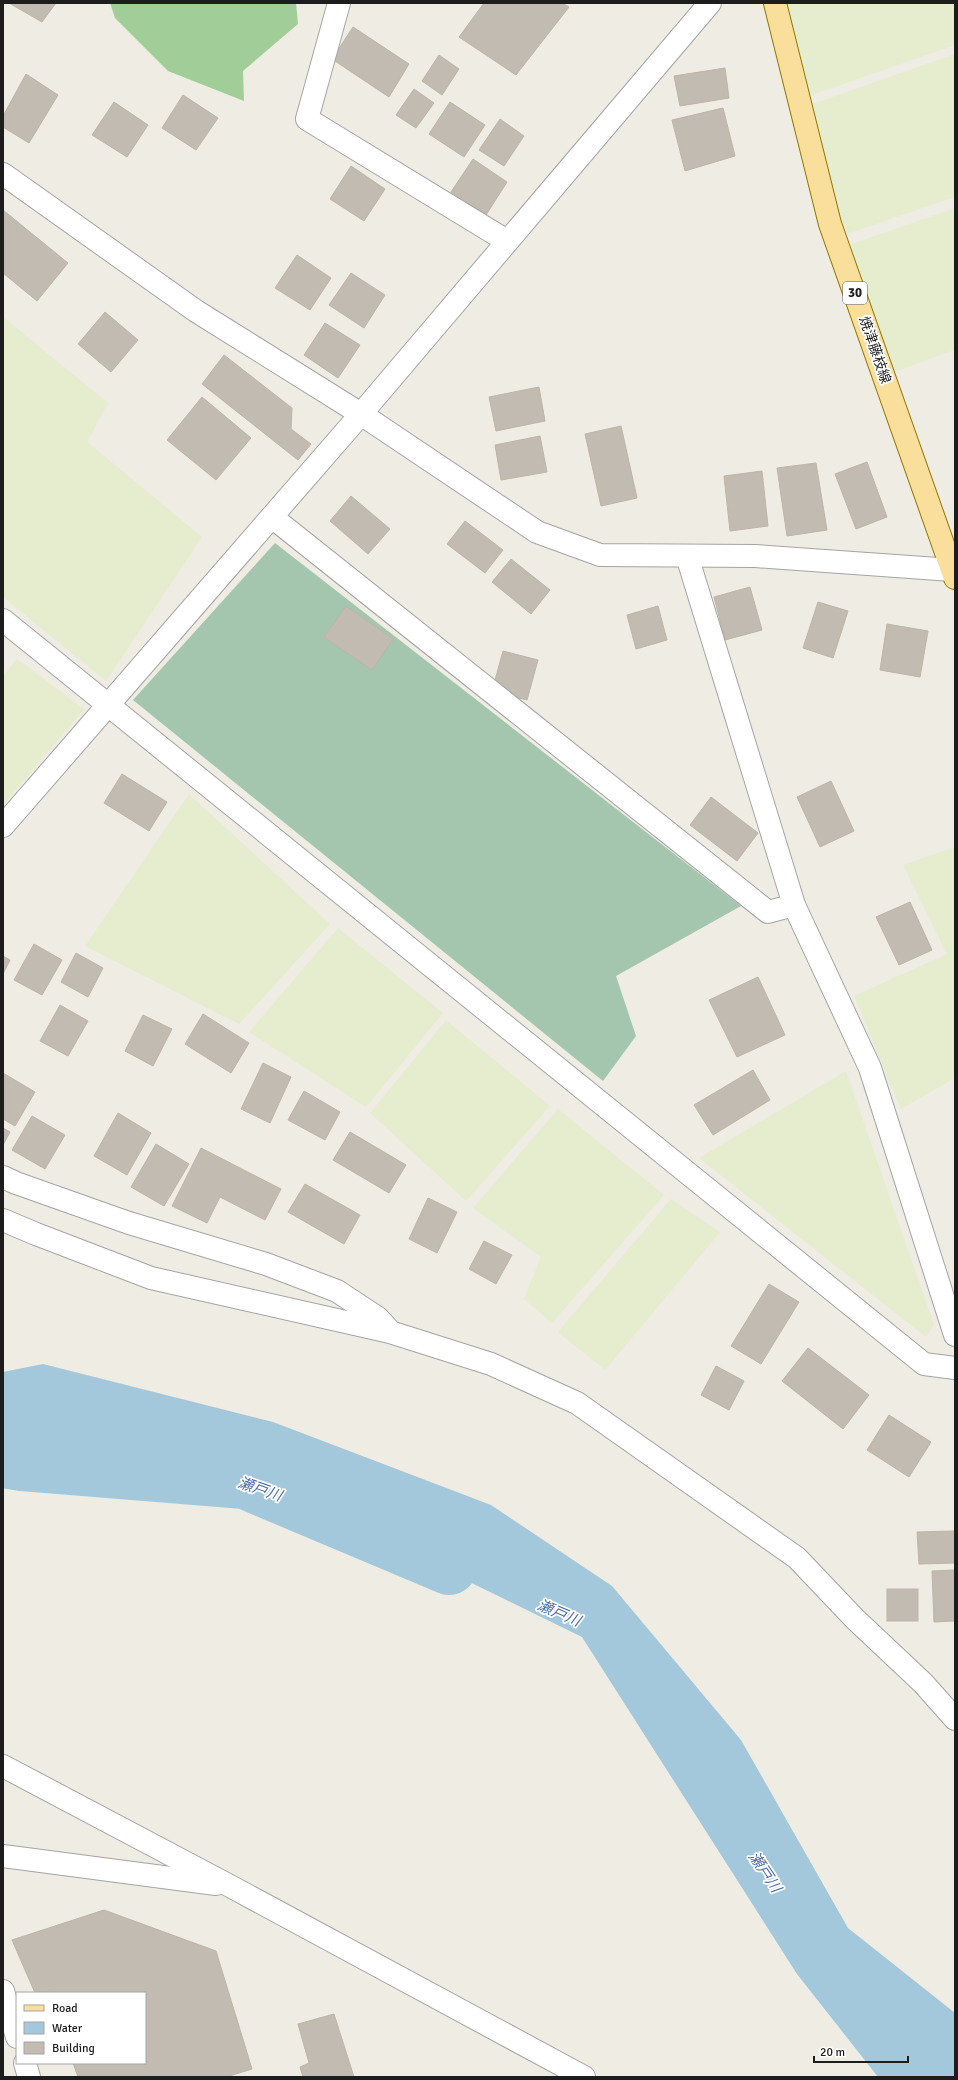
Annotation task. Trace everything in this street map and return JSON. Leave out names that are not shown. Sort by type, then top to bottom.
[{"type":"main road","name":"焼津藤枝線","points":[[775,3],[830,224],[954,574]]},
{"type":"street","points":[[338,3],[308,118],[507,242]]},
{"type":"street","points":[[3,826],[361,414],[710,3]]},
{"type":"street","points":[[3,174],[196,312],[361,414],[537,532],[600,555],[754,556],[954,574]]},
{"type":"street","points":[[272,517],[768,912],[794,905]]},
{"type":"street","points":[[687,556],[794,905],[870,1068],[955,1335]]},
{"type":"street","points":[[3,620],[924,1364],[955,1368]]},
{"type":"street","points":[[3,1177],[129,1223],[266,1264],[337,1291],[378,1318],[390,1332]]},
{"type":"street","points":[[3,1220],[151,1278],[390,1332],[491,1364],[577,1403],[797,1558],[855,1619],[923,1683],[955,1719]]},
{"type":"street","points":[[3,1766],[230,1886],[584,2077]]},
{"type":"street","points":[[3,1856],[230,1886]]},
{"type":"street","points":[[3,1991],[16,2034]]},
{"type":"street","points":[[25,2064],[29,2077]]},
{"type":"green space","points":[[110,3],[296,3],[298,24],[243,71],[244,101],[168,71],[115,18]]},
{"type":"green space","points":[[784,3],[955,3],[955,45],[806,97]]},
{"type":"green space","points":[[955,54],[955,197],[835,238],[807,106]]},
{"type":"green space","points":[[955,208],[955,350],[877,378],[846,246]]},
{"type":"green space","points":[[3,317],[108,403],[87,442],[202,537],[106,681],[3,597]]},
{"type":"green space","points":[[275,543],[741,906],[616,976],[636,1036],[603,1081],[133,700]]},
{"type":"green space","points":[[17,659],[84,709],[3,805],[3,676]]},
{"type":"green space","points":[[189,794],[330,924],[239,1024],[85,946]]},
{"type":"green space","points":[[955,847],[955,1078],[901,1109],[854,996],[947,954],[903,865]]},
{"type":"green space","points":[[338,928],[443,1013],[366,1107],[249,1032]]},
{"type":"green space","points":[[446,1020],[550,1106],[466,1201],[370,1113]]},
{"type":"green space","points":[[846,1071],[934,1325],[926,1337],[699,1158]]},
{"type":"green space","points":[[558,1109],[664,1195],[552,1323],[524,1299],[541,1257],[473,1208]]},
{"type":"green space","points":[[671,1199],[720,1232],[605,1370],[558,1332]]},
{"type":"water","points":[[43,1364],[273,1422],[491,1505],[612,1586],[741,1740],[848,1928],[955,2013],[955,2077],[878,2077],[797,1974],[582,1637],[222,1461],[48,1438],[3,1446],[3,1372]]},
{"type":"building","points":[[9,3],[56,3],[42,22]]},
{"type":"building","points":[[484,3],[562,3],[569,7],[516,75],[459,37]]},
{"type":"building","points":[[353,27],[409,64],[389,97],[332,59]]},
{"type":"building","points":[[439,55],[459,69],[442,95],[422,81]]},
{"type":"building","points":[[725,68],[729,98],[680,106],[674,76]]},
{"type":"building","points":[[26,74],[58,95],[29,143],[3,127],[3,116]]},
{"type":"building","points":[[414,89],[434,103],[416,128],[396,115]]},
{"type":"building","points":[[183,95],[218,118],[196,150],[162,128]]},
{"type":"building","points":[[114,102],[148,125],[127,157],[92,135]]},
{"type":"building","points":[[450,102],[485,125],[464,157],[429,134]]},
{"type":"building","points":[[723,108],[735,156],[685,171],[672,120]]},
{"type":"building","points":[[500,119],[524,136],[504,166],[479,150]]},
{"type":"building","points":[[473,159],[507,182],[486,215],[451,192]]},
{"type":"building","points":[[351,166],[385,189],[364,221],[330,199]]},
{"type":"building","points":[[3,210],[68,263],[37,301],[3,273]]},
{"type":"building","points":[[297,255],[331,278],[310,310],[275,288]]},
{"type":"building","points":[[351,273],[385,295],[364,328],[329,305]]},
{"type":"building","points":[[105,312],[138,340],[111,372],[78,344]]},
{"type":"building","points":[[325,323],[360,345],[338,378],[304,355]]},
{"type":"building","points":[[224,355],[292,408],[291,429],[311,444],[298,460],[202,384]]},
{"type":"building","points":[[539,387],[545,421],[496,431],[489,397]]},
{"type":"building","points":[[202,397],[251,438],[216,480],[167,440]]},
{"type":"building","points":[[621,426],[637,498],[601,506],[585,434]]},
{"type":"building","points":[[540,436],[547,472],[501,480],[495,445]]},
{"type":"building","points":[[867,462],[887,517],[856,529],[835,474]]},
{"type":"building","points":[[816,463],[827,530],[787,536],[777,468]]},
{"type":"building","points":[[762,471],[768,526],[730,531],[724,476]]},
{"type":"building","points":[[351,496],[390,529],[368,554],[330,521]]},
{"type":"building","points":[[465,521],[503,550],[485,573],[447,544]]},
{"type":"building","points":[[511,559],[550,590],[531,614],[492,582]]},
{"type":"building","points":[[750,587],[762,630],[725,640],[714,597]]},
{"type":"building","points":[[818,602],[848,611],[833,658],[803,648]]},
{"type":"building","points":[[346,606],[393,639],[372,670],[324,637]]},
{"type":"building","points":[[658,606],[667,640],[636,649],[627,615]]},
{"type":"building","points":[[887,624],[928,631],[920,677],[880,670]]},
{"type":"building","points":[[503,651],[538,660],[527,700],[492,691]]},
{"type":"building","points":[[122,774],[167,802],[149,831],[104,803]]},
{"type":"building","points":[[831,781],[854,831],[820,847],[797,797]]},
{"type":"building","points":[[711,797],[758,833],[737,861],[690,825]]},
{"type":"building","points":[[910,902],[932,950],[899,965],[876,917]]},
{"type":"building","points":[[34,944],[62,960],[42,995],[14,980]]},
{"type":"building","points":[[76,953],[103,968],[88,997],[61,982]]},
{"type":"building","points":[[3,956],[10,960],[3,974]]},
{"type":"building","points":[[758,977],[785,1035],[737,1057],[709,1000]]},
{"type":"building","points":[[60,1005],[88,1021],[68,1056],[40,1041]]},
{"type":"building","points":[[203,1014],[249,1043],[231,1073],[185,1044]]},
{"type":"building","points":[[143,1015],[172,1029],[153,1066],[125,1051]]},
{"type":"building","points":[[263,1063],[291,1077],[270,1123],[241,1109]]},
{"type":"building","points":[[753,1070],[770,1100],[713,1135],[694,1105]]},
{"type":"building","points":[[3,1073],[35,1092],[15,1126],[3,1119]]},
{"type":"building","points":[[304,1091],[340,1112],[325,1140],[288,1120]]},
{"type":"building","points":[[118,1113],[151,1133],[127,1175],[94,1156]]},
{"type":"building","points":[[32,1116],[65,1135],[45,1169],[12,1150]]},
{"type":"building","points":[[3,1128],[10,1132],[3,1145]]},
{"type":"building","points":[[350,1132],[406,1165],[389,1193],[333,1160]]},
{"type":"building","points":[[156,1144],[189,1164],[164,1206],[131,1187]]},
{"type":"building","points":[[201,1148],[281,1189],[265,1220],[220,1197],[207,1223],[172,1206]]},
{"type":"building","points":[[305,1184],[360,1215],[344,1244],[288,1212]]},
{"type":"building","points":[[428,1198],[457,1212],[437,1253],[409,1239]]},
{"type":"building","points":[[484,1241],[512,1255],[496,1284],[469,1269]]},
{"type":"building","points":[[769,1284],[799,1302],[761,1364],[731,1346]]},
{"type":"building","points":[[808,1348],[869,1395],[843,1429],[782,1381]]},
{"type":"building","points":[[716,1366],[744,1381],[729,1410],[701,1395]]},
{"type":"building","points":[[889,1415],[931,1442],[909,1477],[867,1450]]},
{"type":"building","points":[[955,1531],[955,1563],[919,1564],[917,1532]]},
{"type":"building","points":[[955,1570],[955,1621],[934,1622],[932,1571]]},
{"type":"building","points":[[887,1589],[918,1589],[918,1621],[887,1621]]},
{"type":"building","points":[[104,1910],[216,1951],[252,2069],[226,2077],[78,2077],[73,2064],[146,2064],[146,1992],[35,1992],[12,1940]]},
{"type":"building","points":[[334,2014],[354,2077],[303,2077],[300,2067],[309,2063],[298,2024]]},
{"type":"waterway","name":"瀬戸川","points":[[3,1460],[22,1463],[245,1481],[449,1567]]}]
